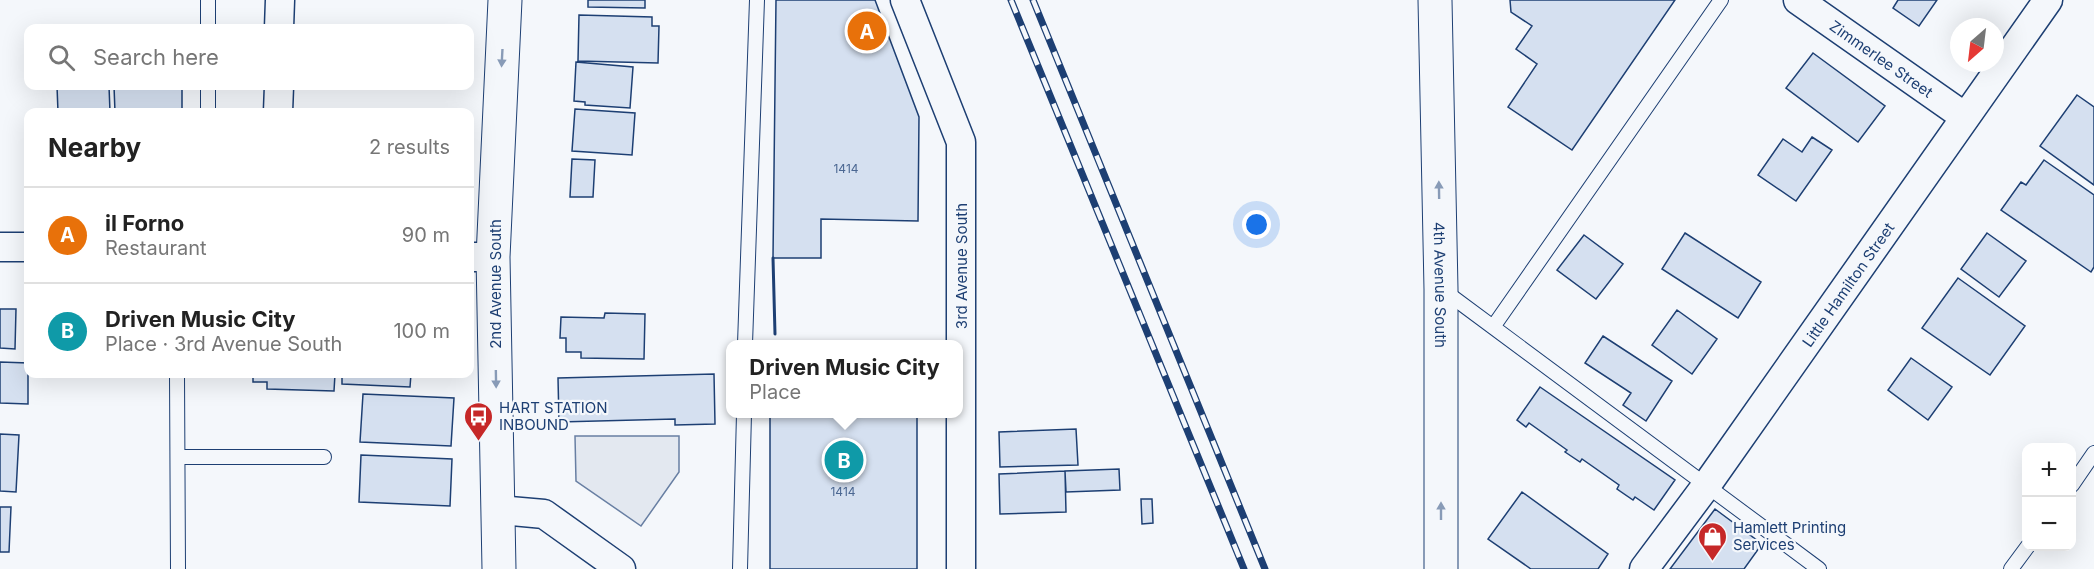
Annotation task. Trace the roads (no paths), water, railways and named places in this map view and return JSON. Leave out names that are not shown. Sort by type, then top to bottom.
[{"type":"main road","name":"2nd Avenue South","points":[[499,569],[499,510],[481,257],[505,0]]},
{"type":"main road","name":"4th Avenue South","points":[[1434,0],[1441,289],[1441,569]]},
{"type":"street","points":[[279,24],[280,0]]},
{"type":"street","name":"3rd Avenue South","points":[[905,0],[961,142],[961,340]]},
{"type":"street","name":"Zimmerlee Street","points":[[1798,0],[1965,117]]},
{"type":"street","name":"Little Hamilton Street","points":[[1644,569],[1706,486],[2048,0]]},
{"type":"street","points":[[278,108],[279,90]]},
{"type":"street","points":[[0,246],[24,247]]},
{"type":"street","name":"3rd Avenue South","points":[[961,418],[961,569]]},
{"type":"street","points":[[499,510],[544,514],[621,569]]},
{"type":"lane","points":[[207,0],[208,24]]},
{"type":"lane","points":[[745,340],[758,0]]},
{"type":"lane","points":[[1493,327],[1720,0]]},
{"type":"lane","points":[[208,90],[208,108]]},
{"type":"lane","points":[[1441,289],[1819,569]]},
{"type":"lane","points":[[177,378],[178,569]]},
{"type":"lane","points":[[740,569],[744,418]]},
{"type":"lane","points":[[2076,479],[2094,453]]},
{"type":"lane","points":[[178,457],[324,458]]},
{"type":"lane","points":[[2012,569],[2025,551]]},
{"type":"railway","points":[[1011,0],[1244,569]]},
{"type":"railway","points":[[1033,0],[1265,569]]},
{"type":"place","name":"il Forno","points":[[867,31]]},
{"type":"place","name":"HART STATION INBOUND","points":[[478,442]]},
{"type":"place","name":"Driven Music City","points":[[844,460]]},
{"type":"place","name":"Hamlett Printing Services","points":[[1712,562]]}]
